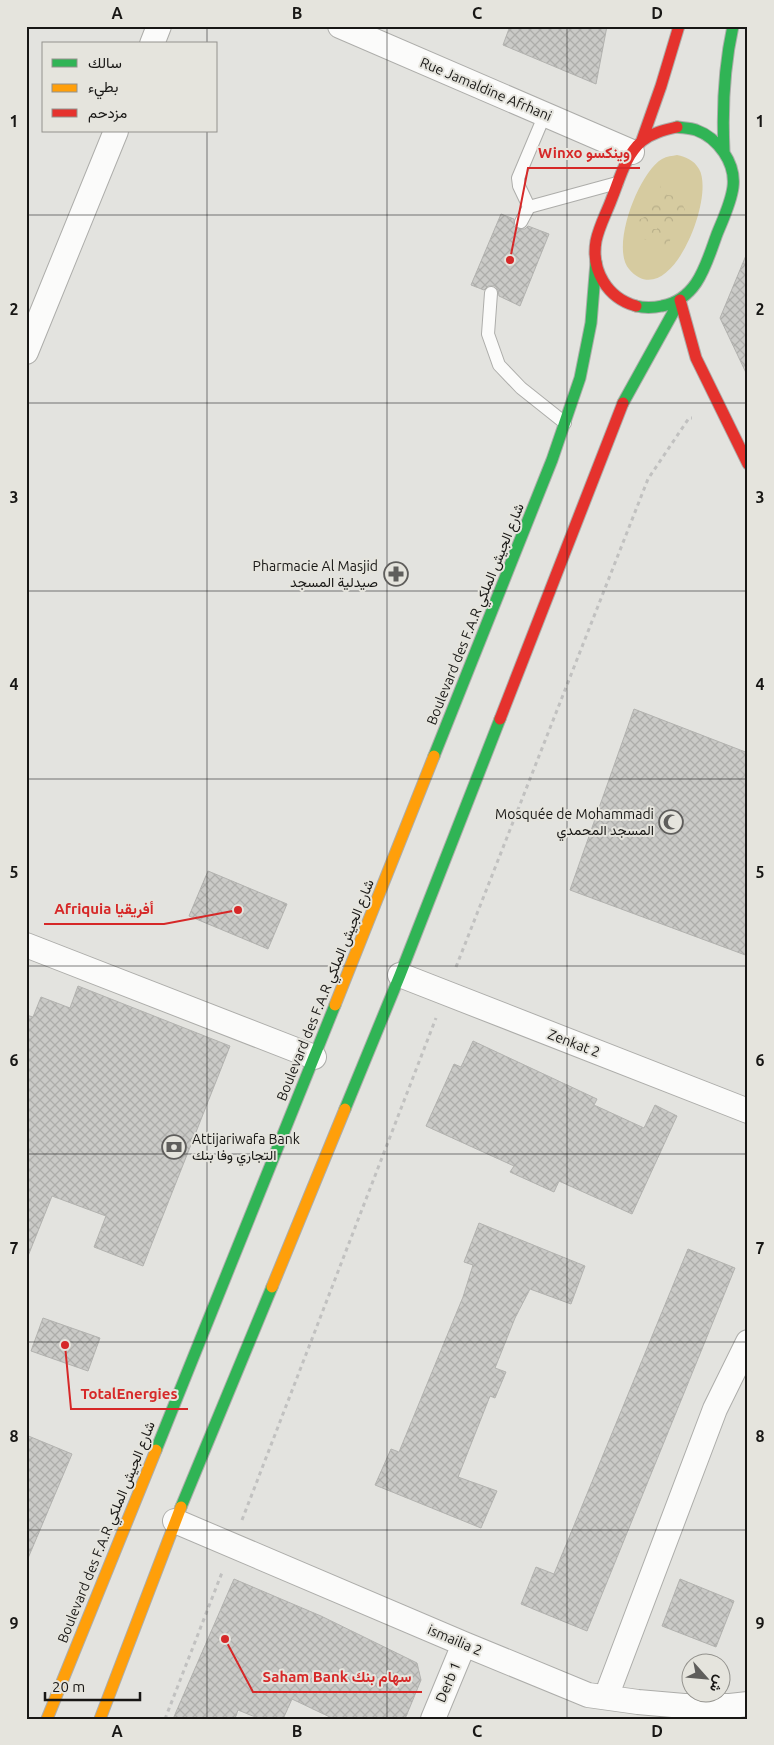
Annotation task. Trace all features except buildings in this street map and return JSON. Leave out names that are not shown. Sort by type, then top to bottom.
[{"type":"main road","name":"Boulevard des F.A.R شارع الجيش الملكي","points":[[47,1719],[552,460],[580,378],[591,323],[596,244],[619,182],[637,146],[661,86],[679,26]]},
{"type":"main road","name":"Boulevard des F.A.R شارع الجيش الملكي","points":[[100,1719],[175,1521],[400,975],[622,407],[646,359],[680,300],[693,288],[702,273],[730,202],[734,166],[722,113],[727,50],[733,26]]},
{"type":"main road","points":[[637,146],[658,131],[677,127],[696,130],[711,138],[734,166]]},
{"type":"main road","name":"Boulevard des F.A.R شارع الجيش الملكي","points":[[596,262],[602,280],[614,294],[629,304],[646,308],[664,307],[680,300]]},
{"type":"main road","points":[[680,300],[696,358],[748,464]]},
{"type":"street","points":[[153,42],[159,26]]},
{"type":"street","name":"Rue Jamaldine Afrhani","points":[[340,26],[545,114],[637,146]]},
{"type":"street","points":[[26,352],[116,132]]},
{"type":"street","points":[[26,945],[314,1057]]},
{"type":"street","name":"Zenkat 2","points":[[400,975],[748,1111]]},
{"type":"street","points":[[606,1697],[715,1409],[748,1342]]},
{"type":"street","name":"ismailia 2","points":[[175,1521],[464,1644],[588,1694],[684,1706],[748,1704]]},
{"type":"street","name":"Derb 1","points":[[433,1719],[464,1644]]},
{"type":"lane","points":[[529,208],[519,186],[518,178],[545,114]]},
{"type":"lane","points":[[521,222],[529,208],[619,182]]},
{"type":"lane","points":[[491,293],[488,334],[499,365],[521,388],[565,423]]},
{"type":"path","points":[[165,1719],[446,993],[648,479],[689,418],[724,414]]},
{"type":"green space","points":[[677,155],[690,159],[699,169],[703,183],[701,203],[695,225],[685,247],[673,265],[659,277],[644,279],[629,269],[624,258],[625,228],[636,194],[644,179],[662,159]]},
{"type":"green space","points":[[661,184],[665,185],[667,195],[674,196],[679,200],[686,213],[684,217],[669,208],[670,212],[677,219],[673,225],[668,220],[666,224],[671,238],[669,244],[664,247],[661,236],[659,244],[655,247],[651,246],[652,238],[645,240],[641,233],[647,229],[657,229],[657,227],[644,226],[636,221],[647,216],[660,221],[663,214],[648,213],[639,209],[644,205],[662,205],[662,200],[656,201],[650,197],[653,191],[660,189]]},
{"type":"traffic: fast","points":[[724,151],[724,88],[733,26]]},
{"type":"traffic: fast","points":[[636,306],[662,306],[674,302],[692,288],[704,268],[732,193],[732,169],[718,145],[696,130],[677,127]]},
{"type":"traffic: fast","points":[[434,756],[552,460],[580,378],[591,323],[596,262]]},
{"type":"traffic: fast","points":[[623,403],[680,300]]},
{"type":"traffic: fast","points":[[345,1109],[400,975],[500,719]]},
{"type":"traffic: fast","points":[[156,1450],[335,1005]]},
{"type":"traffic: fast","points":[[181,1507],[272,1287]]},
{"type":"traffic: slow","points":[[335,1005],[434,756]]},
{"type":"traffic: slow","points":[[272,1287],[345,1109]]},
{"type":"traffic: slow","points":[[47,1719],[156,1450]]},
{"type":"traffic: slow","points":[[100,1719],[181,1507]]},
{"type":"traffic: jam","points":[[642,140],[679,26]]},
{"type":"traffic: jam","points":[[636,306],[617,297],[603,281],[596,262],[596,241],[601,224],[631,153],[642,141],[650,136],[677,127]]},
{"type":"traffic: jam","points":[[680,300],[696,358],[748,464]]},
{"type":"traffic: jam","points":[[500,719],[623,403]]},
{"type":"place","name":"Winxo وينكسو","points":[[510,260]]},
{"type":"place","name":"Pharmacie Al Masjid صيدلية المسجد","points":[[396,574]]},
{"type":"place","name":"Mosquée de Mohammadi المسجد المحمدي","points":[[671,822]]},
{"type":"place","name":"Afriquia أفريقيا","points":[[238,910]]},
{"type":"place","name":"Attijariwafa Bank التجاري وفا بنك","points":[[174,1147]]},
{"type":"place","name":"TotalEnergies","points":[[65,1345]]},
{"type":"place","name":"Saham Bank سهام بنك","points":[[225,1639]]}]
